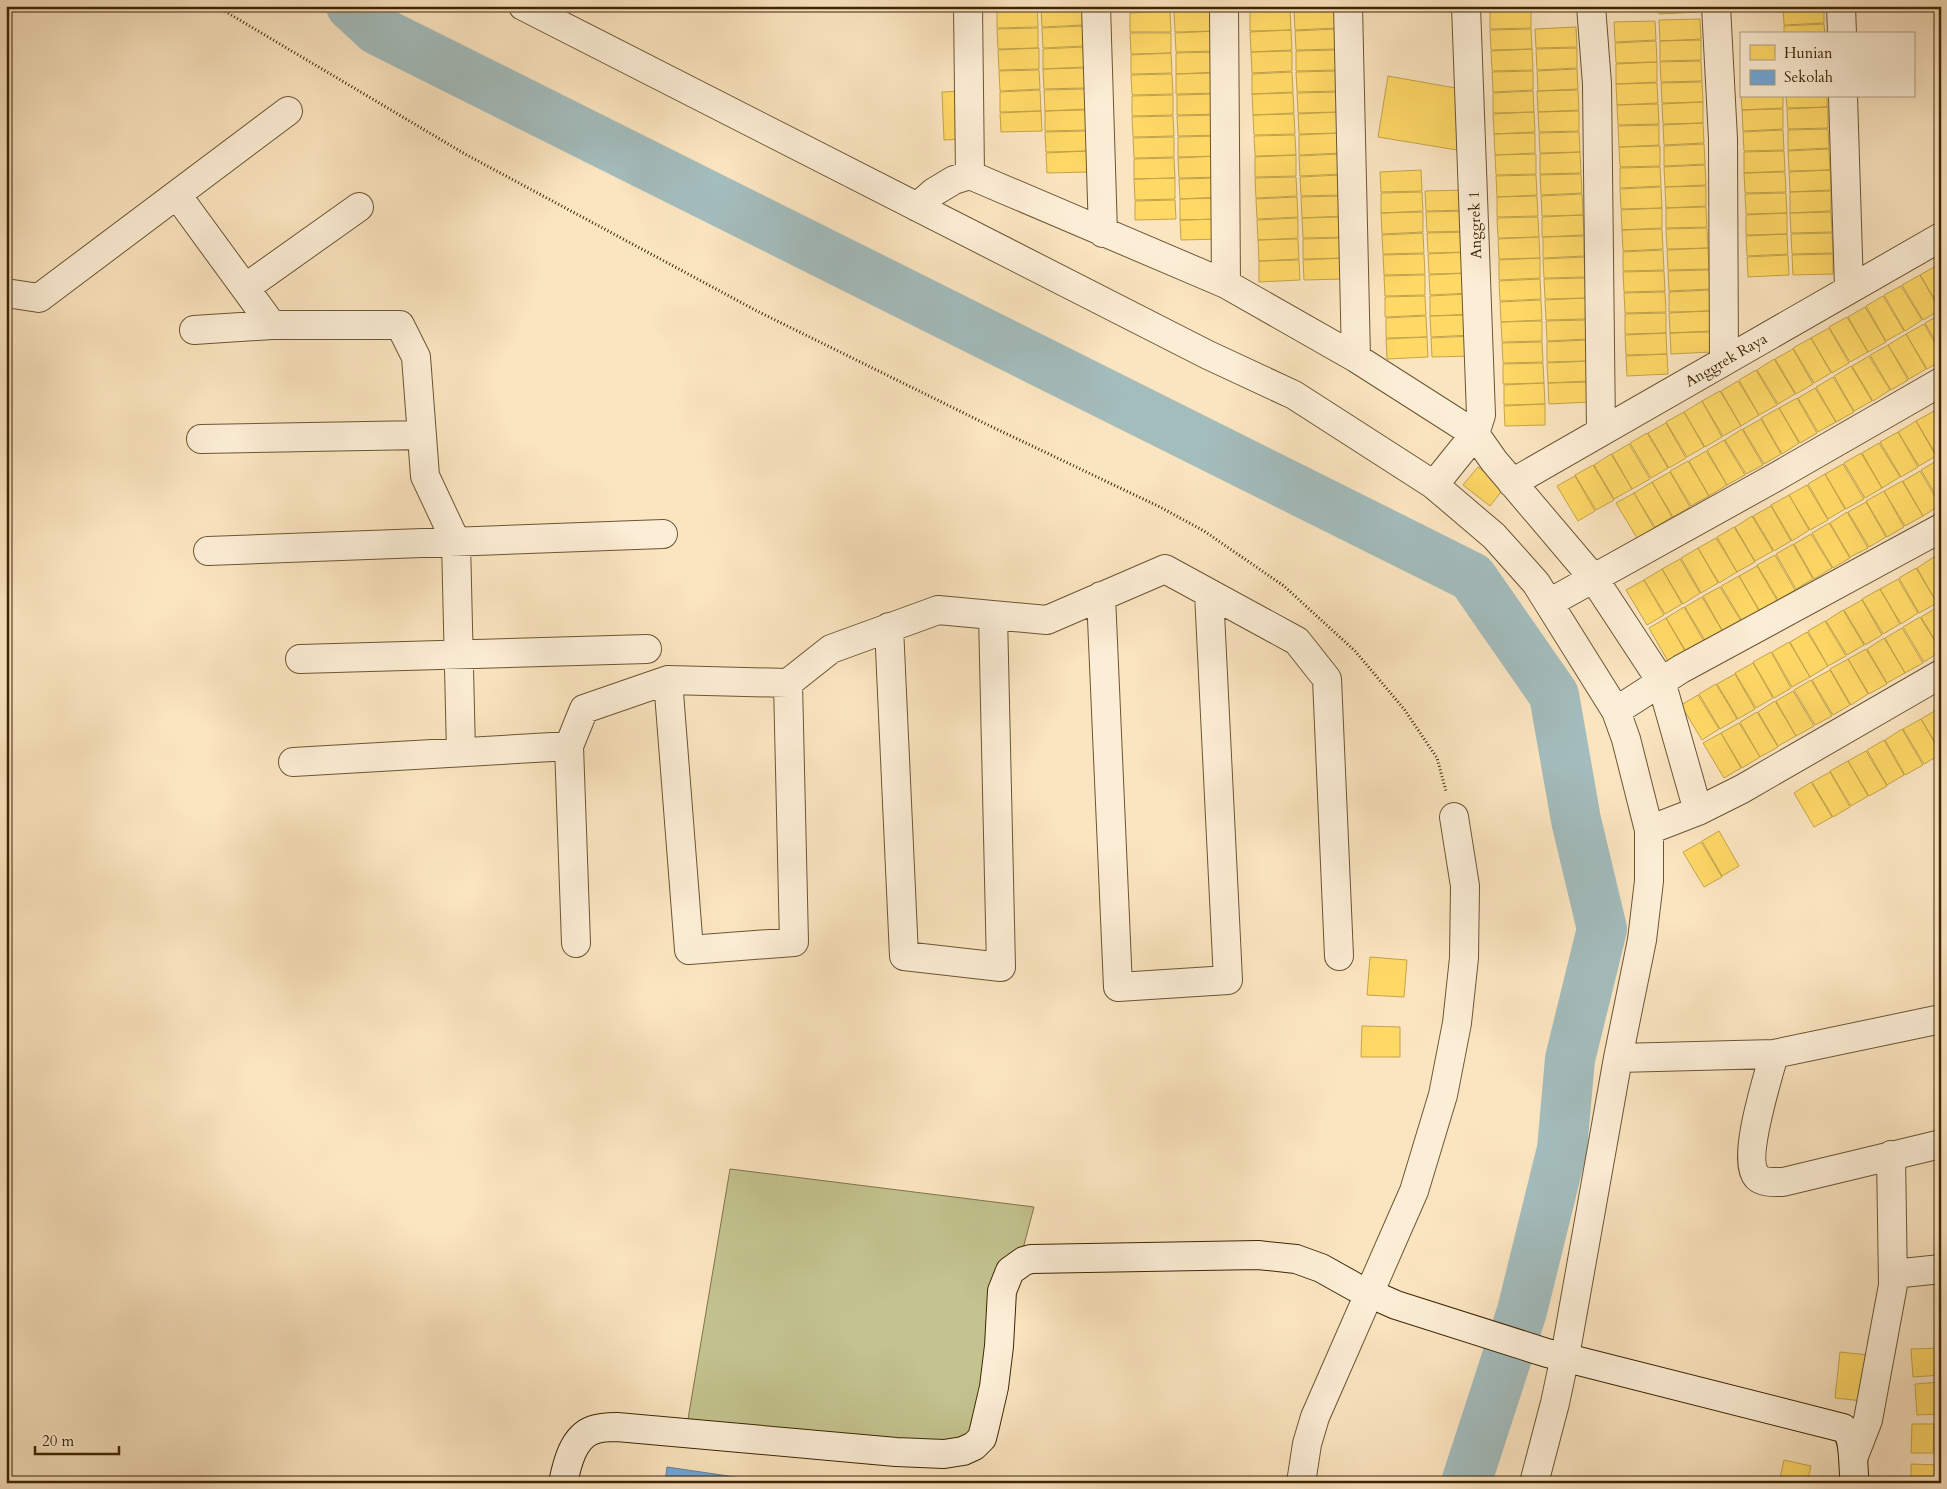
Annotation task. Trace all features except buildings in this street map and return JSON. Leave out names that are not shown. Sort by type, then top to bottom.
[{"type":"street","points":[[523,6],[924,201],[1208,355],[1294,395],[1439,479],[1536,583],[1583,661],[1621,709],[1626,739],[1649,830],[1649,882],[1647,907],[1618,1058],[1556,1355],[1556,1403],[1534,1483]]},
{"type":"street","points":[[968,6],[970,176]]},
{"type":"street","points":[[1096,6],[1103,233]]},
{"type":"street","points":[[1224,6],[1226,284]]},
{"type":"street","points":[[1348,6],[1356,358]]},
{"type":"street","name":"Anggrek 1","points":[[1466,6],[1481,403],[1479,423],[1472,437]]},
{"type":"street","points":[[1591,6],[1597,84],[1601,431]]},
{"type":"street","points":[[1716,6],[1723,139],[1724,362]]},
{"type":"street","points":[[1842,6],[1842,32]]},
{"type":"street","points":[[1843,98],[1849,288]]},
{"type":"street","points":[[6,293],[39,298],[288,111]]},
{"type":"street","points":[[924,201],[954,180],[970,176],[1226,284],[1356,358],[1472,437],[1594,579],[1657,684],[1698,810]]},
{"type":"street","points":[[177,195],[272,325]]},
{"type":"street","points":[[245,288],[359,207]]},
{"type":"street","name":"Anggrek Raya","points":[[1512,483],[1849,288],[1941,237]]},
{"type":"street","points":[[194,330],[272,325],[400,325],[416,357],[425,476],[456,542],[462,752]]},
{"type":"street","points":[[1549,603],[1941,382]]},
{"type":"street","points":[[201,439],[422,435]]},
{"type":"street","points":[[1439,479],[1472,437]]},
{"type":"street","points":[[1621,709],[1657,684],[1941,528]]},
{"type":"street","points":[[208,551],[663,534]]},
{"type":"street","points":[[576,943],[569,746],[584,709],[668,680],[788,682],[831,649],[938,610],[1047,620],[1165,569],[1297,641],[1327,679],[1339,956]]},
{"type":"street","points":[[1101,596],[1118,987],[1228,980],[1209,593]]},
{"type":"street","points":[[889,627],[904,956],[1001,966],[993,615]]},
{"type":"street","points":[[300,659],[646,649]]},
{"type":"street","points":[[1649,830],[1698,810],[1742,788],[1941,674]]},
{"type":"street","points":[[668,680],[689,950],[794,942],[788,682]]},
{"type":"street","points":[[293,762],[569,746]]},
{"type":"street","points":[[1301,1483],[1315,1418],[1414,1191],[1443,1095],[1457,1023],[1464,958],[1465,886],[1454,817]]},
{"type":"street","points":[[1618,1058],[1774,1054],[1941,1019]]},
{"type":"street","points":[[1774,1054],[1752,1142],[1752,1166],[1757,1177],[1763,1180],[1783,1182],[1941,1144]]},
{"type":"street","points":[[1854,1456],[1868,1420],[1888,1318],[1893,1274],[1891,1155]]},
{"type":"street","points":[[563,1483],[570,1457],[584,1435],[593,1430],[617,1427],[925,1454],[963,1451],[974,1446],[982,1438],[986,1426],[994,1387],[999,1346],[1002,1291],[1010,1271],[1024,1261],[1031,1259],[1258,1255],[1296,1259],[1321,1268],[1370,1294],[1396,1305],[1556,1355],[1843,1428],[1849,1434],[1854,1456],[1855,1483]]},
{"type":"street","points":[[1893,1274],[1941,1269]]},
{"type":"path","points":[[216,6],[465,154],[748,306],[1204,530],[1284,586],[1356,651],[1404,709],[1437,758],[1454,817]]},
{"type":"green space","points":[[730,1169],[1034,1207],[966,1464],[871,1464],[684,1443]]},
{"type":"waterway","points":[[351,6],[377,30],[1472,577],[1554,695],[1576,820],[1602,929],[1570,1059],[1562,1149],[1522,1311],[1466,1483]]}]
